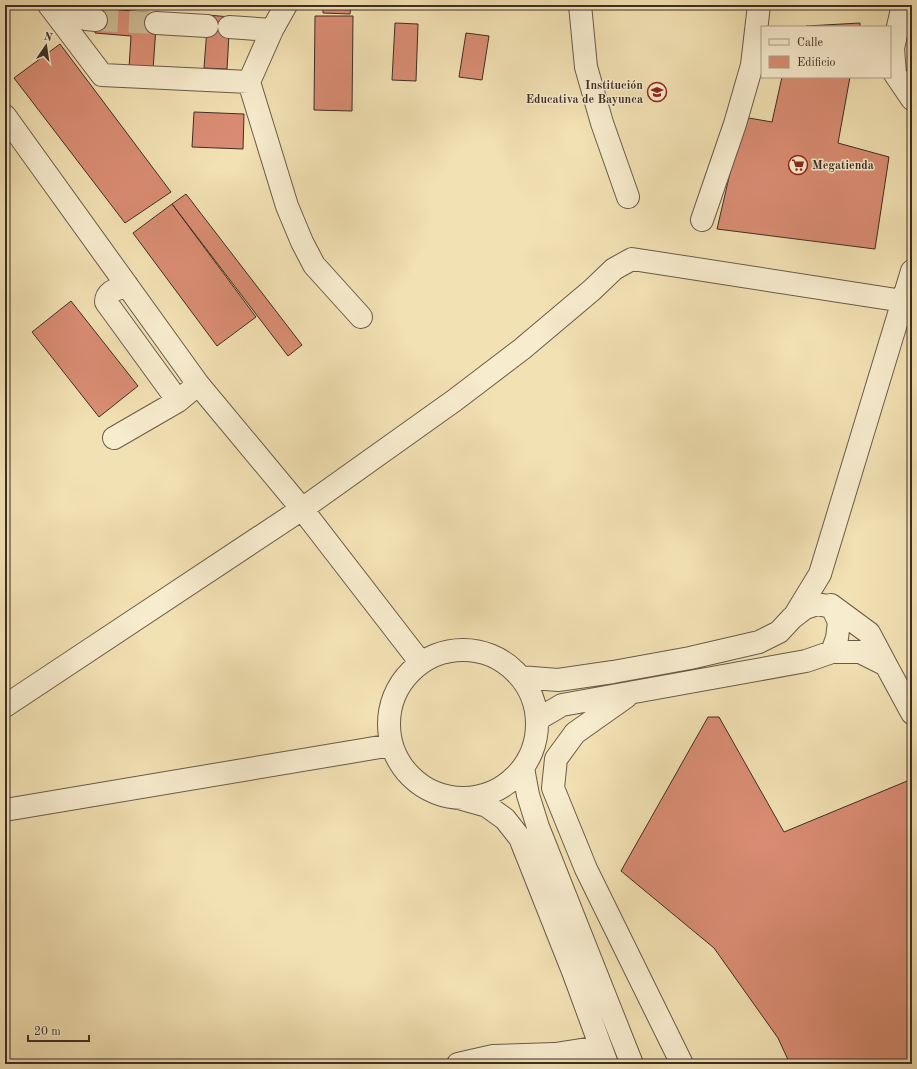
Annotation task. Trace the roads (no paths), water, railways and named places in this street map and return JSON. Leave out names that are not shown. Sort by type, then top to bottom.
[{"type":"street","points":[[50,5],[102,75],[249,82]]},
{"type":"street","points":[[54,5],[86,19],[96,20]]},
{"type":"street","points":[[286,5],[272,30],[249,82],[287,206],[302,242],[314,265],[361,317]]},
{"type":"street","points":[[580,5],[586,67],[602,123],[628,197]]},
{"type":"street","points":[[702,220],[736,124],[752,65],[759,5]]},
{"type":"street","points":[[903,5],[893,48],[895,74],[912,99]]},
{"type":"street","points":[[156,23],[207,26]]},
{"type":"street","points":[[230,27],[272,30]]},
{"type":"street","points":[[5,116],[198,384],[302,509],[422,663]]},
{"type":"street","points":[[5,706],[302,509],[456,400],[522,349],[614,269],[632,259],[903,301]]},
{"type":"street","points":[[795,615],[820,574],[912,272]]},
{"type":"street","points":[[127,285],[110,293],[106,297],[106,302],[178,401]]},
{"type":"street","points":[[114,438],[178,401],[198,384]]},
{"type":"street","points":[[820,574],[839,622],[837,638],[832,652]]},
{"type":"street","points":[[520,677],[558,680],[613,672],[690,658],[759,642],[779,632],[795,615],[805,608],[817,604],[832,607],[868,633],[912,713]]},
{"type":"street","points":[[458,1064],[493,1056],[555,1054],[604,1055],[574,974],[520,838],[505,819],[487,806],[461,798],[446,796],[432,791],[418,783],[407,772],[398,759],[392,745],[389,730],[390,714],[400,685],[410,673],[422,663],[435,656],[466,650],[496,658],[509,666],[529,689],[535,704],[538,719],[534,749],[517,776],[506,785],[492,793],[477,797],[461,798]]},
{"type":"street","points":[[538,719],[562,705],[806,662],[832,652],[860,652],[886,665]]},
{"type":"street","points":[[632,693],[575,733],[556,759],[553,788],[586,869],[682,1064]]},
{"type":"street","points":[[5,810],[392,745]]},
{"type":"street","points":[[523,768],[528,794],[538,827],[632,1064]]},
{"type":"tunnel","points":[[96,20],[156,23]]},
{"type":"place","name":"Institución Educativa de Bayunca","points":[[657,92]]},
{"type":"place","name":"Megatienda","points":[[798,165]]}]
